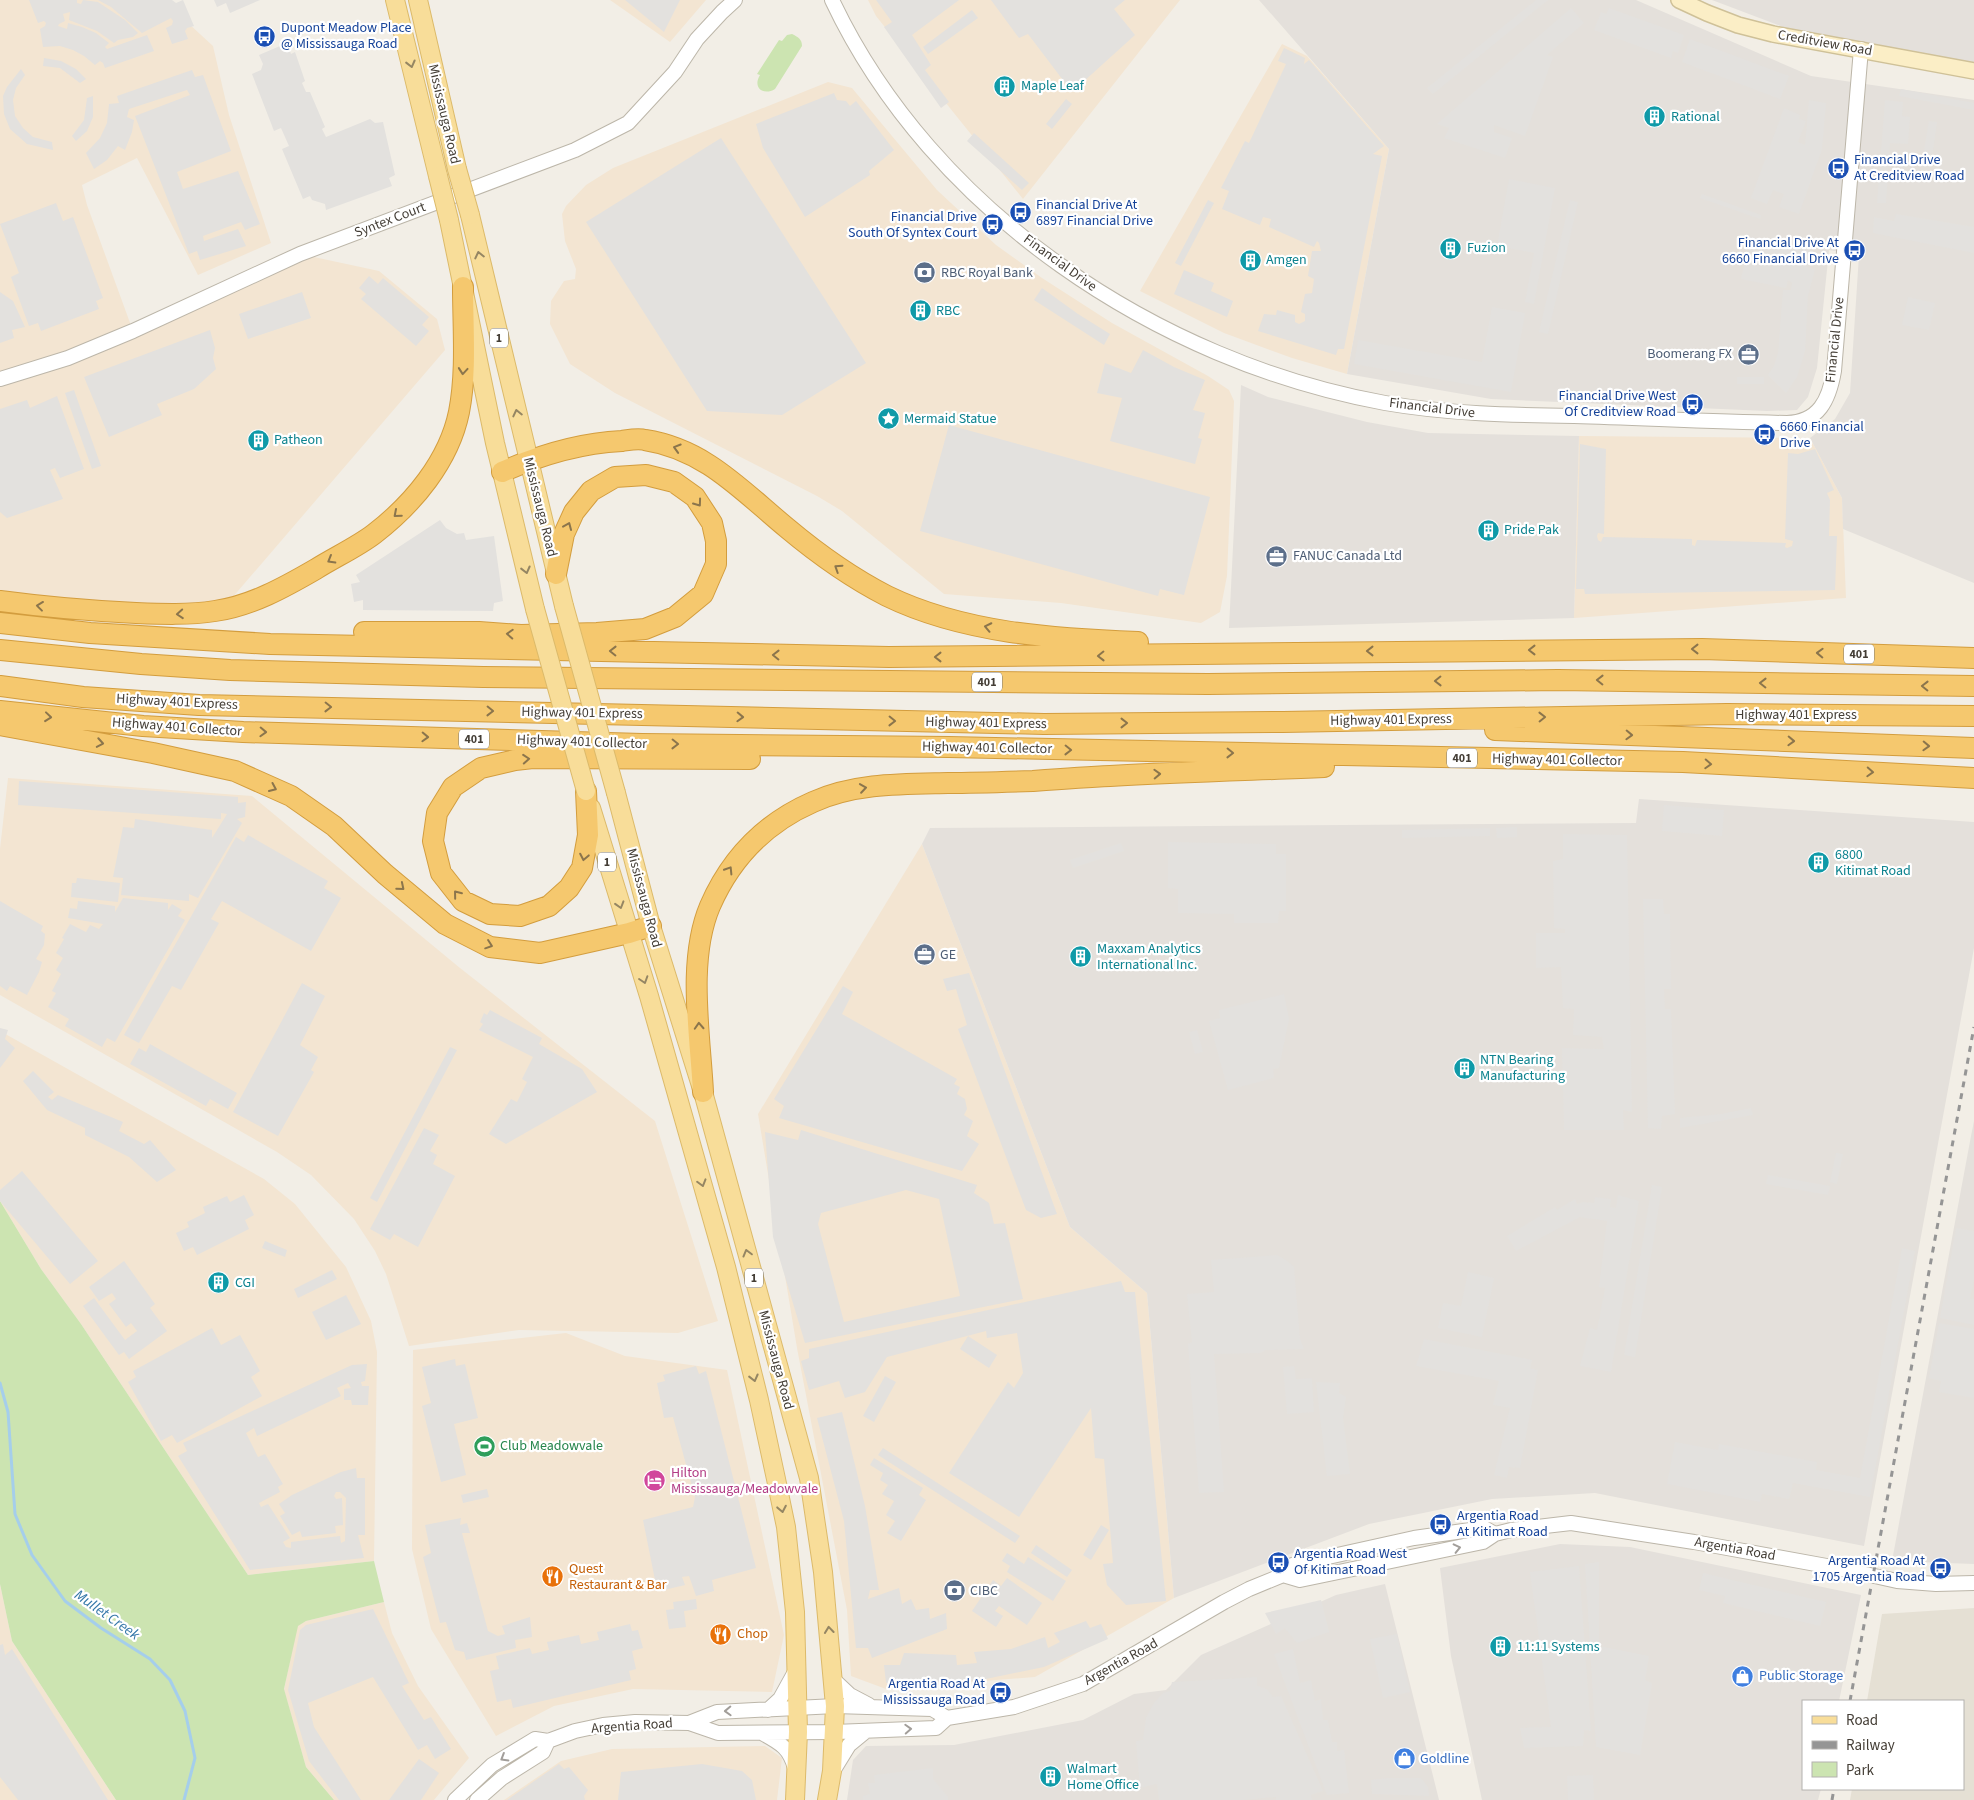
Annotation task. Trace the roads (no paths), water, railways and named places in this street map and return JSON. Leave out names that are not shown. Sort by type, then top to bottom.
[{"type":"highway","points":[[0,601],[80,611],[170,614],[216,611],[254,600],[287,585],[373,535],[403,509],[428,480],[449,440],[459,413],[464,365],[463,287]]},
{"type":"highway","points":[[502,472],[528,460],[608,442],[643,439],[684,450],[722,472],[794,534],[830,563],[850,576],[903,603],[953,620],[996,629],[1092,641],[1342,651]]},
{"type":"highway","points":[[142,636],[368,632],[549,634],[646,629],[675,617],[703,594],[716,564],[716,542],[712,523],[694,497],[674,482],[646,475],[615,477],[591,491],[574,512],[564,534],[556,574]]},
{"type":"highway","name":"401","points":[[0,623],[90,633],[270,644],[889,657],[1702,648],[1974,658]]},
{"type":"highway","name":"401","points":[[0,650],[141,664],[230,670],[483,677],[1198,684],[1558,680],[1974,686]]},
{"type":"highway","name":"Highway 401 Express","points":[[0,686],[83,697],[199,705],[1025,724],[1283,722],[1726,714],[1974,716]]},
{"type":"highway","name":"Highway 401 Collector","points":[[0,711],[143,726],[242,732],[642,744],[949,747],[1682,762],[1974,778]]},
{"type":"highway","points":[[1283,722],[1974,748]]},
{"type":"highway","points":[[0,725],[153,753],[235,771],[291,796],[334,826],[385,874],[445,924],[490,946],[540,953],[629,933],[651,926]]},
{"type":"highway","points":[[586,791],[588,836],[582,868],[569,888],[549,906],[520,916],[490,914],[463,901],[440,874],[433,841],[434,832],[437,813],[452,787],[482,768],[514,760],[748,759],[949,747]]},
{"type":"highway","points":[[703,1092],[696,975],[698,953],[709,908],[731,866],[743,851],[763,832],[813,801],[861,788],[905,784],[1339,767],[1682,762]]},
{"type":"main road","name":"Mississauga Road","points":[[395,0],[449,220],[502,472],[536,609],[586,791],[652,1006],[726,1267],[759,1400],[786,1527],[795,1612],[798,1666],[795,1800]]},
{"type":"main road","name":"Mississauga Road","points":[[418,0],[564,606],[651,926],[703,1092],[809,1478],[823,1572],[835,1706],[832,1771],[827,1800]]},
{"type":"main road","name":"Creditview Road","points":[[1679,0],[1707,13],[1773,34],[1974,71]]},
{"type":"street","name":"Syntex Court","points":[[0,379],[68,358],[133,332],[300,254],[575,150],[628,123],[675,72],[697,39],[735,0]]},
{"type":"street","name":"Financial Drive","points":[[832,0],[852,38],[885,90],[930,147],[967,186],[1026,239],[1106,297],[1178,336],[1232,360],[1293,381],[1388,404],[1456,413],[1496,415],[1787,423],[1798,422],[1808,418],[1819,410],[1828,396],[1834,371],[1861,49]]},
{"type":"street","name":"Argentia Road","points":[[689,1722],[718,1733],[866,1732],[936,1728],[947,1718],[1014,1707],[1083,1684],[1224,1602],[1283,1575],[1292,1565],[1380,1544],[1484,1528],[1495,1534],[1571,1523],[1843,1568],[1897,1581],[1936,1584],[1974,1583]]},
{"type":"street","points":[[768,1710],[780,1699],[798,1666]]},
{"type":"street","points":[[833,1678],[850,1694],[869,1706]]},
{"type":"street","name":"Argentia Road","points":[[455,1800],[492,1765],[535,1739],[548,1741],[575,1731],[603,1725],[635,1722],[689,1722],[717,1712],[835,1706],[932,1709],[947,1718]]},
{"type":"street","points":[[761,1732],[780,1743],[786,1749],[791,1755],[796,1771]]},
{"type":"street","points":[[832,1771],[848,1746],[866,1732]]},
{"type":"street","name":"Argentia Road","points":[[477,1800],[502,1778],[544,1752],[548,1741]]},
{"type":"waterway","name":"Mullet Creek","points":[[0,1383],[8,1412],[15,1514],[32,1555],[65,1601],[101,1628],[150,1659],[170,1680],[185,1711],[195,1758],[184,1800]]},
{"type":"railway","points":[[1850,1700],[1974,1027]]},
{"type":"railway","points":[[1832,1800],[1834,1790]]},
{"type":"place","name":"Dupont Meadow Place @ Mississauga Road","points":[[265,36]]},
{"type":"place","name":"Maple Leaf","points":[[1005,86]]},
{"type":"place","name":"Rational","points":[[1655,117]]},
{"type":"place","name":"Financial Drive At Creditview Road","points":[[1838,168]]},
{"type":"place","name":"Financial Drive At 6897 Financial Drive","points":[[1020,213]]},
{"type":"place","name":"Financial Drive South Of Syntex Court","points":[[993,225]]},
{"type":"place","name":"Fuzion","points":[[1451,248]]},
{"type":"place","name":"Financial Drive At 6660 Financial Drive","points":[[1855,251]]},
{"type":"place","name":"Amgen","points":[[1250,260]]},
{"type":"place","name":"RBC Royal Bank","points":[[925,273]]},
{"type":"place","name":"RBC","points":[[920,311]]},
{"type":"place","name":"Boomerang FX","points":[[1748,354]]},
{"type":"place","name":"Financial Drive West Of Creditview Road","points":[[1692,404]]},
{"type":"place","name":"Mermaid Statue","points":[[888,419]]},
{"type":"place","name":"6660 Financial Drive","points":[[1764,435]]},
{"type":"place","name":"Patheon","points":[[258,440]]},
{"type":"place","name":"Pride Pak","points":[[1488,530]]},
{"type":"place","name":"FANUC Canada Ltd","points":[[1277,556]]},
{"type":"place","name":"6800 Kitimat Road","points":[[1819,863]]},
{"type":"place","name":"GE","points":[[924,955]]},
{"type":"place","name":"Maxxam Analytics International Inc.","points":[[1081,957]]},
{"type":"place","name":"NTN Bearing Manufacturing","points":[[1464,1068]]},
{"type":"place","name":"CGI","points":[[219,1283]]},
{"type":"place","name":"Club Meadowvale","points":[[484,1446]]},
{"type":"place","name":"Hilton Mississauga/Meadowvale","points":[[655,1481]]},
{"type":"place","name":"Argentia Road At Kitimat Road","points":[[1441,1524]]},
{"type":"place","name":"Argentia Road West Of Kitimat Road","points":[[1278,1562]]},
{"type":"place","name":"Argentia Road At 1705 Argentia Road","points":[[1941,1569]]},
{"type":"place","name":"Quest Restaurant & Bar","points":[[553,1577]]},
{"type":"place","name":"CIBC","points":[[954,1591]]},
{"type":"place","name":"Chop","points":[[721,1634]]},
{"type":"place","name":"11:11 Systems","points":[[1501,1647]]},
{"type":"place","name":"Public Storage","points":[[1743,1676]]},
{"type":"place","name":"Argentia Road At Mississauga Road","points":[[1001,1692]]},
{"type":"place","name":"Goldline","points":[[1404,1759]]},
{"type":"place","name":"Walmart Home Office","points":[[1051,1777]]}]
